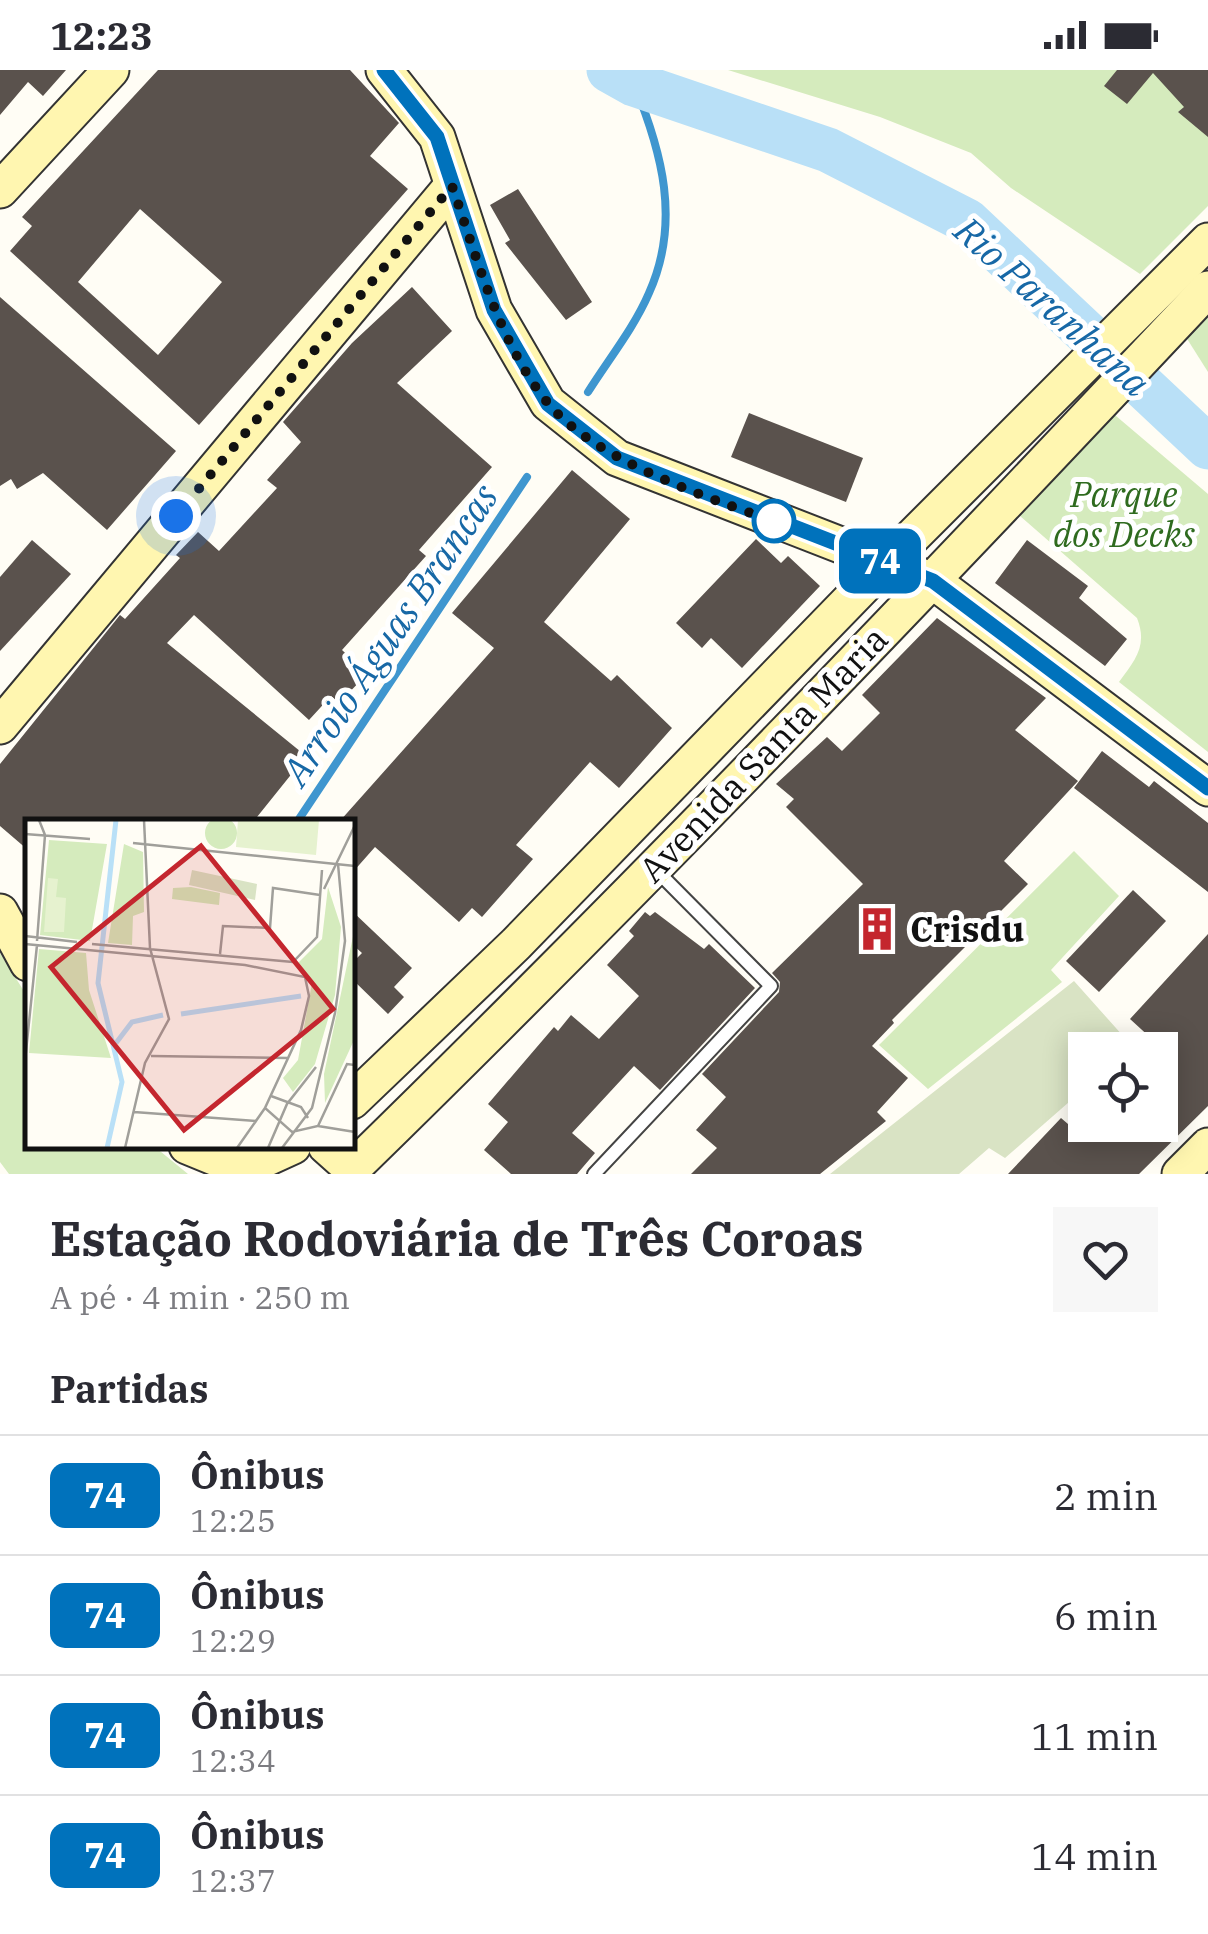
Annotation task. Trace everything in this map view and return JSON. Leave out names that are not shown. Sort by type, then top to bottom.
[{"type":"main road","points":[[0,190],[111,70]]},
{"type":"main road","points":[[384,70],[437,137],[494,310],[548,404],[617,458],[933,581],[1208,788]]},
{"type":"main road","points":[[0,726],[452,186]]},
{"type":"main road","name":"Avenida Santa Maria","points":[[355,1098],[516,944],[886,563],[1022,432],[1208,242]]},
{"type":"main road","name":"Avenida Santa Maria","points":[[343,1163],[550,975],[933,581],[1208,288]]},
{"type":"main road","points":[[721,736],[753,765]]},
{"type":"main road","points":[[0,912],[25,958]]},
{"type":"main road","points":[[516,944],[550,975]]},
{"type":"main road","points":[[1180,1174],[1208,1146]]},
{"type":"main road","points":[[194,1149],[243,1169],[286,1149]]},
{"type":"lane","points":[[594,1174],[771,986],[653,867]]},
{"type":"green space","points":[[728,70],[1208,70],[1208,206],[1140,274],[1011,188],[971,153],[880,117]]},
{"type":"green space","points":[[1208,311],[1208,372],[1184,334]]},
{"type":"green space","name":"Parque dos Decks","points":[[1109,410],[1208,494],[1208,752],[1119,682],[1140,645],[1137,618],[1013,510]]},
{"type":"green space","points":[[1074,851],[1119,896],[1051,970],[1062,982],[928,1089],[879,1045]]},
{"type":"green space","points":[[0,953],[25,993],[25,1149],[157,1149],[188,1174],[9,1174],[0,1162]]},
{"type":"green space","points":[[1074,981],[1120,1032],[1068,1032],[1068,1103],[1005,1158],[989,1148],[959,1174],[830,1174]]},
{"type":"building","points":[[0,70],[66,70],[43,96],[28,82],[0,115]]},
{"type":"building","points":[[158,70],[350,70],[399,123],[370,156],[408,189],[199,425],[10,251],[32,226],[22,217]],"holes":[[[140,209],[222,282],[158,355],[78,282]]]},
{"type":"building","points":[[1117,70],[1208,70],[1208,137],[1178,112],[1184,107],[1153,73],[1127,104],[1104,86]]},
{"type":"building","points":[[518,189],[592,302],[566,320],[505,243],[510,240],[490,205]]},
{"type":"building","points":[[412,287],[452,331],[397,383],[492,467],[419,550],[426,556],[342,650],[367,674],[339,703],[331,696],[309,720],[194,615],[167,643],[306,756],[255,819],[25,819],[25,847],[0,826],[0,764],[120,615],[125,619],[198,532],[219,551],[277,488],[267,480],[301,442],[283,422],[352,343]]},
{"type":"building","points":[[0,297],[176,451],[107,530],[43,473],[17,489],[11,479],[0,486]]},
{"type":"building","points":[[749,413],[863,458],[846,502],[731,457]]},
{"type":"building","points":[[572,470],[630,519],[544,622],[611,681],[617,675],[672,728],[619,788],[590,762],[516,845],[533,859],[482,917],[472,908],[459,922],[375,847],[355,870],[355,819],[342,819],[494,648],[452,613]]},
{"type":"building","points":[[756,539],[781,563],[788,556],[820,586],[742,668],[711,638],[702,648],[676,623]]},
{"type":"building","points":[[32,540],[71,574],[0,651],[0,577]]},
{"type":"building","points":[[1027,540],[1088,586],[1079,598],[1127,639],[1105,666],[995,583]]},
{"type":"building","name":"Crisdu","points":[[937,618],[1046,698],[1015,730],[1078,781],[1004,861],[1028,884],[892,1020],[894,1023],[872,1046],[908,1078],[877,1112],[886,1121],[820,1174],[691,1174],[717,1148],[696,1130],[726,1097],[702,1074],[779,992],[780,982],[772,973],[863,884],[786,807],[794,799],[776,784],[827,737],[842,751],[880,713],[862,695]]},
{"type":"building","points":[[1102,751],[1149,787],[1154,781],[1208,823],[1208,892],[1074,788]]},
{"type":"building","points":[[1133,890],[1166,921],[1099,992],[1066,961]]},
{"type":"building","points":[[645,912],[650,916],[655,912],[704,949],[709,944],[755,988],[660,1090],[634,1066],[572,1133],[595,1153],[577,1174],[511,1174],[484,1150],[508,1122],[488,1104],[554,1027],[558,1031],[571,1015],[599,1039],[639,996],[607,965],[634,936],[629,931]]},
{"type":"building","points":[[355,914],[412,968],[394,987],[404,997],[388,1014],[355,982],[355,960],[362,953],[355,947]]},
{"type":"building","points":[[1208,934],[1208,1106],[1178,1136],[1178,1032],[1144,1032],[1130,1019]]},
{"type":"building","points":[[1061,1118],[1068,1124],[1068,1142],[1171,1142],[1139,1174],[1008,1174]]},
{"type":"waterway","name":"Rio Paranhana","points":[[609,70],[634,84],[828,150],[967,221],[1208,447]]},
{"type":"waterway","name":"Arroio Águas Brancas","points":[[588,392],[643,306],[659,266],[664,240],[664,187],[653,135],[634,84]]},
{"type":"waterway","name":"Arroio Águas Brancas","points":[[299,819],[527,477]]},
{"type":"bus line","name":"74","points":[[384,70],[437,137],[494,310],[548,404],[617,458],[721,502],[933,581],[1208,788]]},
{"type":"place","name":"Crisdu","points":[[877,929]]},
{"type":"route","points":[[176,516],[452,186],[494,310],[548,404],[617,458],[790,527],[774,521]]}]
